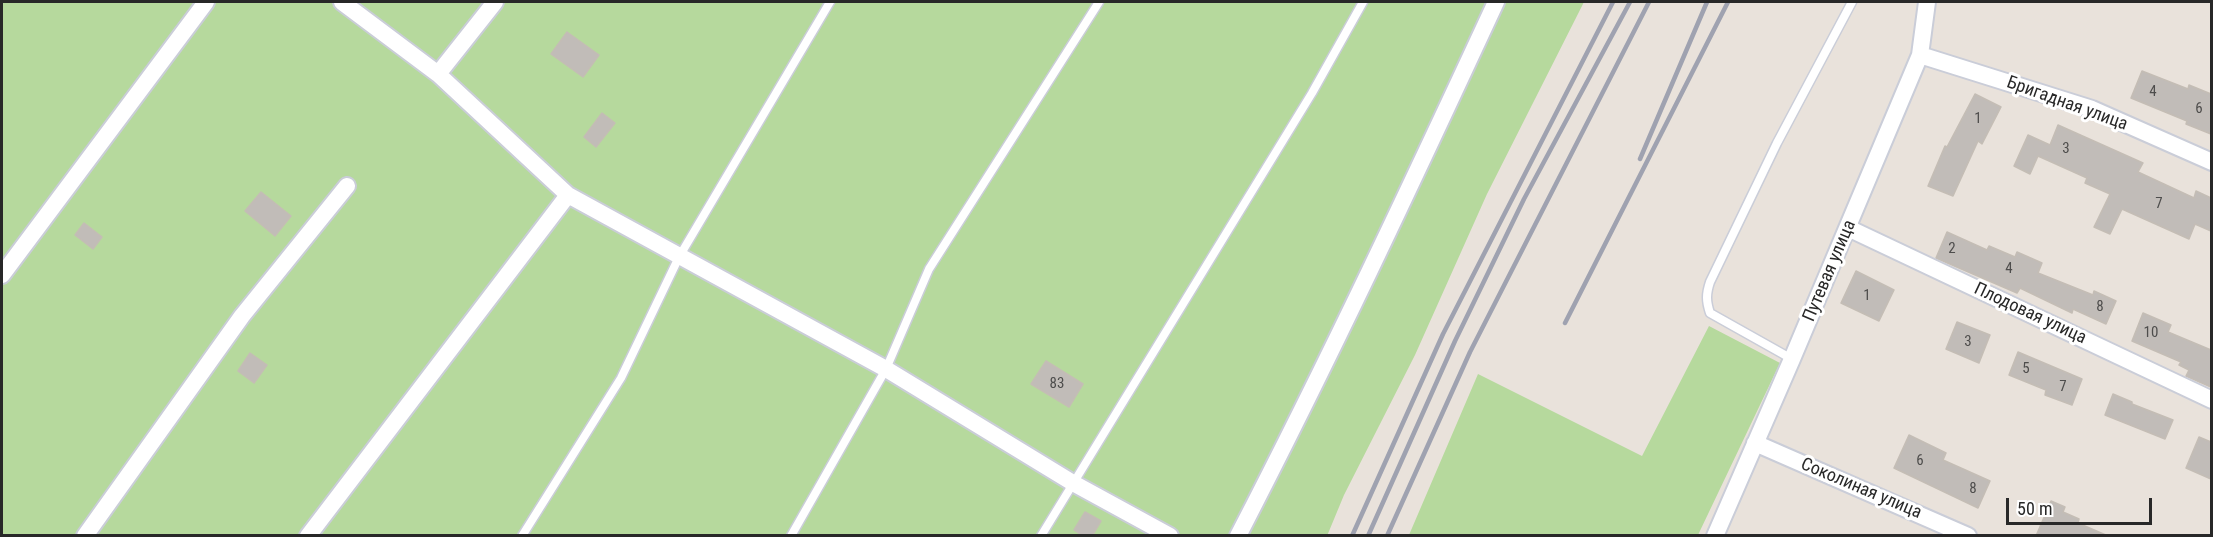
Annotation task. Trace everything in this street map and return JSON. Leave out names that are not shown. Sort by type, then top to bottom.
[{"type":"street","points":[[2,275],[206,2]]},
{"type":"street","points":[[342,2],[438,74],[568,195],[886,369],[1073,483],[1170,536]]},
{"type":"street","points":[[438,74],[495,2]]},
{"type":"street","points":[[1238,536],[1318,380],[1390,231],[1496,2]]},
{"type":"street","name":"Путевая улица","points":[[1715,536],[1920,55],[1927,2]]},
{"type":"street","name":"Бригадная улица","points":[[1920,55],[2092,109],[2211,162]]},
{"type":"street","points":[[85,536],[242,316],[347,186]]},
{"type":"street","points":[[308,536],[568,195]]},
{"type":"street","name":"Плодовая улица","points":[[1848,228],[2211,400]]},
{"type":"street","name":"Соколиная улица","points":[[1755,443],[1968,536]]},
{"type":"lane","points":[[522,536],[621,378],[679,257],[830,2]]},
{"type":"lane","points":[[790,536],[886,369],[929,269],[1099,2]]},
{"type":"lane","points":[[1041,536],[1312,93],[1363,2]]},
{"type":"lane","points":[[1792,359],[1710,313],[1706,303],[1707,293],[1710,282],[1778,144],[1852,2]]},
{"type":"green space","points":[[2,2],[1584,2],[1487,194],[1415,355],[1344,495],[1327,536],[2,535]]},
{"type":"green space","points":[[1709,326],[1780,363],[1698,535],[1409,535],[1478,374],[1642,456]]},
{"type":"building","points":[[567,32],[599,55],[583,77],[551,54]]},
{"type":"building","points":[[2142,71],[2188,89],[2189,85],[2211,94],[2211,134],[2186,124],[2187,121],[2131,98]]},
{"type":"building","points":[[1975,94],[2001,107],[1982,144],[1978,141],[1953,196],[1928,186],[1945,146],[1947,147]]},
{"type":"building","points":[[602,113],[615,123],[596,147],[584,137]]},
{"type":"building","points":[[2058,125],[2143,163],[2138,172],[2194,198],[2196,191],[2211,198],[2211,231],[2195,224],[2189,239],[2122,209],[2110,234],[2094,227],[2110,194],[2085,183],[2087,178],[2038,156],[2030,174],[2014,166],[2028,135],[2050,145]]},
{"type":"building","points":[[261,192],[291,216],[275,236],[245,211]]},
{"type":"building","points":[[84,223],[102,237],[93,249],[75,235]]},
{"type":"building","points":[[1947,232],[1987,250],[1989,246],[2015,257],[2017,252],[2042,263],[2038,273],[2093,295],[2094,291],[2116,301],[2106,324],[2073,309],[2072,313],[2020,288],[2017,293],[1936,258]]},
{"type":"building","points":[[1856,271],[1894,290],[1879,321],[1841,303]]},
{"type":"building","points":[[2143,313],[2171,325],[2168,332],[2211,350],[2211,387],[2186,376],[2189,370],[2179,365],[2181,362],[2132,341]]},
{"type":"building","points":[[1957,322],[1990,335],[1979,363],[1946,349]]},
{"type":"building","points":[[2018,352],[2082,379],[2072,405],[2045,395],[2046,390],[2009,375]]},
{"type":"building","points":[[250,353],[267,365],[254,383],[238,371]]},
{"type":"building","points":[[1046,361],[1083,384],[1069,407],[1031,384]]},
{"type":"building","points":[[2113,394],[2173,420],[2165,439],[2105,415]]},
{"type":"building","points":[[1909,435],[1946,453],[1943,460],[1990,481],[1978,508],[1894,468]]},
{"type":"building","points":[[2199,437],[2211,442],[2211,479],[2186,468]]},
{"type":"building","points":[[2051,501],[2065,507],[2063,512],[2079,519],[2078,523],[2108,536],[2036,536]]},
{"type":"building","points":[[1085,512],[1101,521],[1092,536],[1083,536],[1074,530]]},
{"type":"railway","points":[[1352,536],[1443,334],[1613,2]]},
{"type":"railway","points":[[1368,536],[1455,341],[1524,199],[1630,2]]},
{"type":"railway","points":[[1387,536],[1470,352],[1649,2]]},
{"type":"railway","points":[[1640,159],[1707,2]]},
{"type":"railway","points":[[1565,323],[1728,2]]}]
